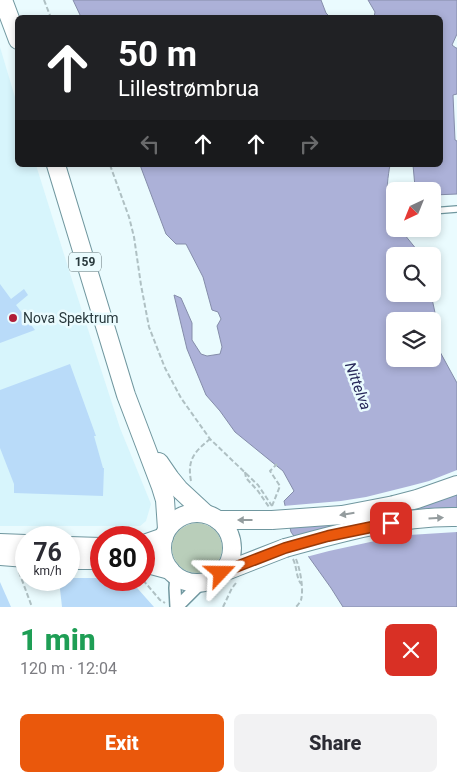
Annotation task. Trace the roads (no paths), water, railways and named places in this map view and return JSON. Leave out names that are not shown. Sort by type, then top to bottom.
[{"type":"main road","points":[[3,0],[15,32]]},
{"type":"main road","name":"159","points":[[57,167],[126,394],[164,500],[166,533],[162,546],[165,563],[173,573]]},
{"type":"main road","name":"159","points":[[147,449],[179,489],[226,529],[232,546],[229,563],[221,573]]},
{"type":"main road","points":[[155,538],[166,533],[176,520],[184,515],[193,513],[212,517],[272,513],[334,516],[417,499],[457,485]]},
{"type":"main road","points":[[155,567],[173,573],[188,582],[201,582],[210,580],[228,570],[290,553],[328,536],[422,519],[457,517]]},
{"type":"main road","points":[[0,543],[15,544]]},
{"type":"main road","points":[[0,556],[15,562]]},
{"type":"street","points":[[172,606],[175,588],[173,573]]},
{"type":"street","points":[[172,606],[201,582]]},
{"type":"lane","points":[[441,210],[457,209]]},
{"type":"water","points":[[73,0],[321,0],[328,15],[80,15]]},
{"type":"water","points":[[368,0],[457,0],[457,34],[452,45],[457,48],[457,94],[453,95],[455,140],[457,141],[457,194],[441,195],[441,182],[415,182],[413,167],[443,167],[443,15],[374,15],[375,12]]},
{"type":"water","name":"Nittelva","points":[[141,167],[390,167],[388,182],[386,182],[386,238],[407,238],[415,247],[386,247],[386,302],[433,302],[435,312],[386,312],[386,367],[441,367],[441,354],[457,383],[457,607],[343,607],[291,532],[284,501],[294,491],[283,471],[235,432],[206,395],[187,349],[174,295],[181,298],[192,323],[192,340],[201,354],[207,356],[220,354],[222,347],[217,326],[221,319],[218,312],[212,310],[203,277],[186,244],[176,244],[166,234]]},
{"type":"place","name":"Nova Spektrum","points":[[13,318]]}]
